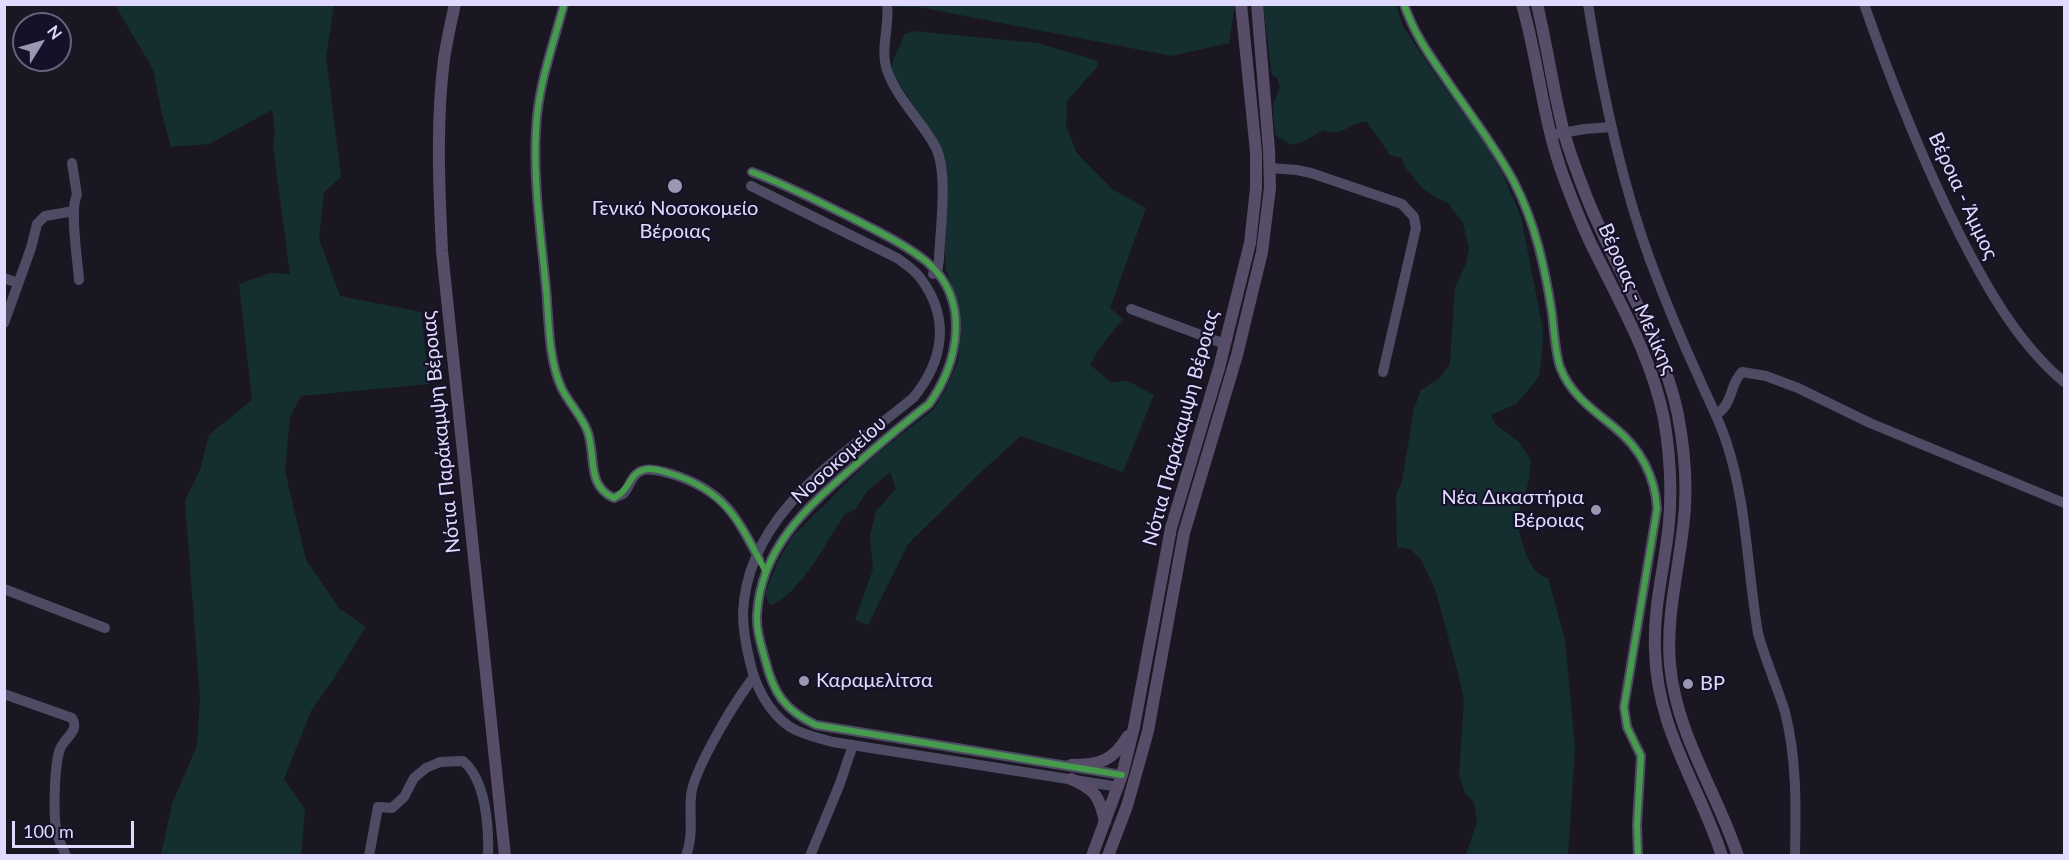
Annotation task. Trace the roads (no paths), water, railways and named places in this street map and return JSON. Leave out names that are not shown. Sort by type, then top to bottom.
[{"type":"main road","name":"Νότια Παράκαμψη Βέροιας","points":[[455,4],[444,58],[440,112],[438,165],[442,251],[505,855]]},
{"type":"main road","name":"Νότια Παράκαμψη Βέροιας","points":[[1092,855],[1121,781],[1134,727],[1171,528],[1225,344],[1250,243],[1256,189],[1256,152],[1241,4]]},
{"type":"main road","name":"Νότια Παράκαμψη Βέροιας","points":[[1108,855],[1133,787],[1148,731],[1184,533],[1238,355],[1262,252],[1270,188],[1257,4]]},
{"type":"main road","name":"Βέροιας - Μελίκης","points":[[1522,4],[1550,135],[1563,177],[1581,221],[1638,339],[1659,398],[1668,442],[1671,486],[1669,525],[1655,634],[1659,688],[1666,722],[1679,757],[1722,855]]},
{"type":"main road","name":"Βέροιας - Μελίκης","points":[[1537,4],[1564,132],[1597,222],[1652,335],[1673,394],[1682,440],[1685,486],[1683,526],[1669,634],[1671,675],[1676,704],[1685,732],[1738,855]]},
{"type":"main road","points":[[1071,765],[1091,765],[1110,758],[1118,752],[1134,727]]},
{"type":"main road","points":[[1071,779],[1095,792],[1100,801],[1105,823]]},
{"type":"main road","points":[[1121,781],[1133,787]]},
{"type":"street","points":[[564,4],[545,66],[536,128],[536,174],[550,331],[561,386],[587,430],[598,486],[606,494],[614,498],[623,493],[633,476],[644,470],[659,470],[687,479],[714,494],[732,512],[766,572]]},
{"type":"street","points":[[887,4],[884,53],[888,73],[936,148],[942,168],[937,273],[921,278]]},
{"type":"street","points":[[1404,4],[1416,33],[1514,182],[1525,207],[1547,282],[1560,367],[1587,406],[1614,427],[1636,449],[1648,466],[1652,478],[1657,509],[1624,707],[1627,727],[1641,756],[1637,825],[1638,855]]},
{"type":"street","points":[[1588,4],[1600,79],[1611,127],[1650,259],[1674,321],[1716,415],[1726,441],[1739,489],[1758,633],[1785,712],[1791,744],[1795,777],[1795,855]]},
{"type":"street","name":"Βέροια - Άμμος","points":[[1864,4],[1890,81],[1938,192],[1986,287],[2034,352],[2064,382]]},
{"type":"street","points":[[1550,135],[1611,127]]},
{"type":"street","points":[[72,163],[78,195],[75,197],[74,211],[79,280]]},
{"type":"street","points":[[1269,168],[1311,173],[1393,201],[1407,209],[1414,218],[1416,228],[1383,372]]},
{"type":"street","name":"Νοσοκομείου","points":[[752,172],[806,195],[911,250],[937,273],[948,291],[955,310],[956,327],[952,360],[941,388],[929,404],[809,506],[781,542],[766,572],[757,616],[760,638],[777,694],[800,718],[816,725],[1071,765],[1121,781]]},
{"type":"street","name":"Νοσοκομείου","points":[[751,186],[897,258],[921,278],[934,303],[941,336],[938,356],[922,388],[913,398],[808,484],[774,524],[750,575],[743,614],[745,637],[754,677],[760,690],[777,716],[791,727],[810,736],[853,745],[1071,779],[1121,781]]},
{"type":"street","points":[[4,323],[40,220],[45,216],[74,211]]},
{"type":"street","points":[[4,278],[18,283]]},
{"type":"street","points":[[1131,309],[1225,344]]},
{"type":"street","points":[[1716,415],[1725,409],[1742,372],[1766,376],[1798,388],[1870,423],[2064,503]]},
{"type":"street","points":[[4,589],[105,628]]},
{"type":"street","points":[[686,855],[692,831],[691,794],[699,770],[754,677]]},
{"type":"street","points":[[4,694],[72,718],[75,723],[75,728],[60,750],[55,787],[57,832],[66,855]]},
{"type":"street","points":[[810,855],[839,786],[853,745]]},
{"type":"street","points":[[369,855],[378,807],[392,808],[404,797],[414,778],[426,768],[440,762],[463,761],[471,768],[478,785],[489,831],[488,855]]},
{"type":"place","name":"Γενικό Νοσοκομείο Βέροιας","points":[[675,186]]},
{"type":"place","name":"Νέα Δικαστήρια Βέροιας","points":[[1596,510]]},
{"type":"place","name":"Καραμελίτσα","points":[[804,681]]},
{"type":"place","name":"BP","points":[[1688,684]]}]
